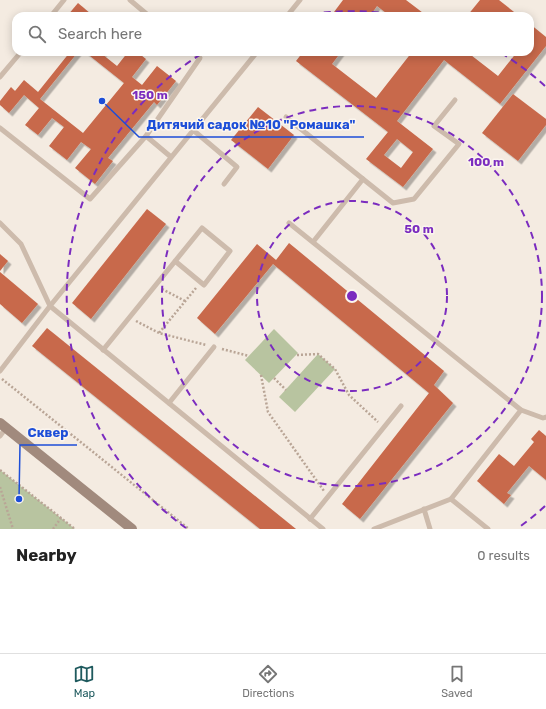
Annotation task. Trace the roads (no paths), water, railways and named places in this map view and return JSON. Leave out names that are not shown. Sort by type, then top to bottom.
[{"type":"street","points":[[2,429],[132,529]]},
{"type":"lane","points":[[54,12],[64,0]]},
{"type":"lane","points":[[130,0],[144,12]]},
{"type":"lane","points":[[291,12],[300,0]]},
{"type":"lane","points":[[0,77],[18,56]]},
{"type":"lane","points":[[0,128],[90,199],[146,136],[200,58],[198,56]]},
{"type":"lane","points":[[0,371],[50,306],[254,56]]},
{"type":"lane","points":[[286,117],[392,203],[414,199],[459,144],[434,126],[455,100]]},
{"type":"lane","points":[[193,130],[237,167],[224,184]]},
{"type":"lane","points":[[146,136],[171,157]]},
{"type":"lane","points":[[313,242],[363,179]]},
{"type":"lane","points":[[0,223],[21,244],[50,306],[323,529]]},
{"type":"lane","points":[[289,223],[521,410],[543,418],[546,417]]},
{"type":"lane","points":[[104,350],[130,317],[175,261],[202,228],[230,251],[204,285],[175,261]]},
{"type":"lane","points":[[169,403],[214,347]]},
{"type":"lane","points":[[310,519],[401,406]]},
{"type":"lane","points":[[374,529],[451,499],[521,410]]},
{"type":"lane","points":[[451,499],[488,529]]},
{"type":"lane","points":[[424,510],[430,529]]},
{"type":"place","name":"Дитячий садок №10 \"Ромашка\"","points":[[102,101]]},
{"type":"place","name":"Сквер","points":[[19,499]]}]
